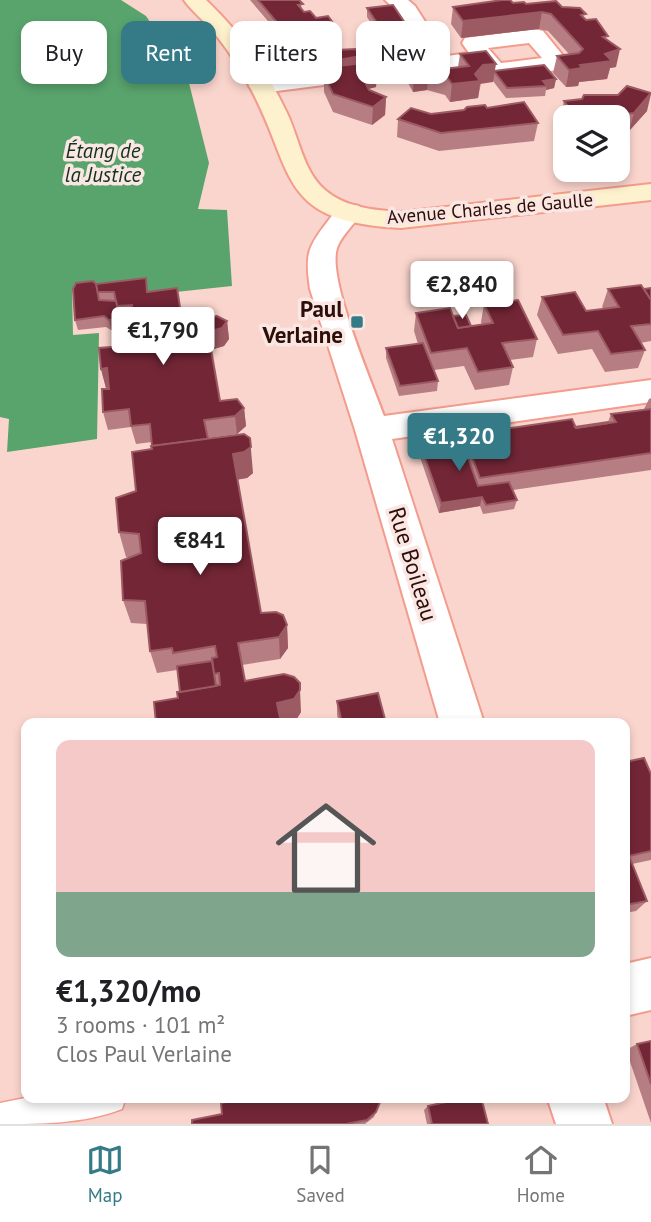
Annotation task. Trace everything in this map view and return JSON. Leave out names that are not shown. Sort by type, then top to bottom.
[{"type":"street","name":"Avenue Charles de Gaulle","points":[[194,0],[214,18],[240,51],[275,113],[302,180],[315,195],[349,212],[379,219],[401,220],[651,192]]},
{"type":"street","points":[[395,0],[408,10],[415,21]]},
{"type":"street","points":[[450,70],[485,58]]},
{"type":"street","points":[[261,86],[356,79]]},
{"type":"street","name":"Rue Boileau","points":[[349,212],[323,246],[321,265],[325,289],[372,430],[459,718]]},
{"type":"street","points":[[372,430],[651,391]]},
{"type":"street","points":[[630,989],[651,984]]},
{"type":"street","points":[[578,1103],[584,1124]]},
{"type":"lane","points":[[0,1120],[81,1103]]},
{"type":"water","name":"Étang de la Justice","points":[[0,0],[121,0],[149,21],[121,21],[121,84],[189,84],[209,163],[198,209],[227,210],[232,286],[110,299],[104,287],[72,289],[73,335],[99,333],[97,439],[7,452],[9,419],[0,417]]},
{"type":"building","points":[[258,0],[299,0],[303,4],[298,5],[304,12],[310,11],[316,18],[328,16],[332,21],[276,21]]},
{"type":"building","points":[[502,0],[526,4],[556,1],[562,7],[580,8],[586,14],[581,15],[586,20],[596,19],[608,36],[603,37],[620,49],[605,54],[612,61],[580,65],[582,68],[569,70],[557,56],[579,53],[583,49],[551,14],[542,12],[463,21],[453,7]]},
{"type":"building","points":[[393,5],[404,21],[376,21],[367,8]]},
{"type":"building","points":[[356,49],[356,57],[342,59],[342,50]]},
{"type":"building","points":[[486,51],[496,64],[483,65],[475,74],[480,81],[452,84],[450,68],[469,66],[460,54]]},
{"type":"building","points":[[356,64],[356,84],[366,84],[369,90],[386,97],[373,107],[333,94],[328,84],[342,84],[342,66]]},
{"type":"building","points":[[544,65],[556,79],[543,81],[547,86],[507,88],[494,71]]},
{"type":"building","points":[[627,86],[651,93],[634,113],[630,113],[630,105],[567,105],[564,101],[582,99],[584,95],[618,95]]},
{"type":"building","points":[[524,102],[538,123],[441,133],[398,119],[411,108],[431,114],[464,110],[467,107],[485,105],[487,108]]},
{"type":"building","points":[[146,278],[147,292],[177,288],[182,320],[217,316],[227,321],[222,328],[208,332],[220,401],[237,399],[244,408],[235,416],[204,420],[208,439],[152,446],[150,424],[131,426],[129,409],[103,412],[102,389],[109,389],[107,368],[101,369],[99,348],[124,346],[122,330],[134,329],[132,305],[117,306],[114,292],[97,292],[96,284]]},
{"type":"building","points":[[93,281],[99,300],[116,301],[119,315],[115,319],[109,320],[104,316],[75,320],[73,289],[76,283]]},
{"type":"building","points":[[641,285],[651,300],[651,324],[631,326],[645,350],[611,354],[598,331],[563,335],[542,297],[575,292],[586,311],[619,307],[608,289]]},
{"type":"building","points":[[651,288],[651,300],[644,289]]},
{"type":"building","points":[[518,300],[537,339],[502,343],[513,367],[478,372],[467,348],[431,353],[416,313],[450,308],[458,328],[493,323],[484,304]]},
{"type":"building","points":[[466,315],[471,326],[458,328],[453,316]]},
{"type":"building","points":[[423,343],[438,381],[400,386],[386,348]]},
{"type":"building","points":[[651,409],[651,453],[480,478],[467,444],[488,440],[484,432],[572,419],[576,428],[616,422],[611,414]]},
{"type":"building","points":[[608,422],[609,423],[575,427]]},
{"type":"building","points":[[244,434],[250,438],[251,447],[244,452],[233,454],[261,613],[276,612],[283,615],[287,625],[279,637],[238,643],[245,681],[284,674],[294,677],[300,683],[300,690],[294,699],[277,703],[280,718],[156,718],[154,702],[178,698],[177,692],[220,685],[219,673],[214,674],[212,658],[217,657],[215,646],[173,653],[172,648],[150,651],[145,601],[123,600],[121,561],[141,553],[139,534],[119,532],[116,498],[136,491],[132,452],[152,449],[151,446]]},
{"type":"building","points":[[459,435],[462,443],[483,441],[467,444],[466,452],[478,486],[509,482],[517,500],[486,505],[482,497],[441,503],[419,441]]},
{"type":"building","points":[[212,661],[216,686],[180,692],[177,666]]},
{"type":"building","points":[[378,693],[385,718],[341,718],[337,701]]},
{"type":"building","points":[[644,758],[651,774],[651,851],[630,856],[630,761]]},
{"type":"building","points":[[630,858],[647,901],[630,904]]},
{"type":"building","points":[[651,1041],[651,1084],[637,1044]]},
{"type":"building","points":[[221,1103],[380,1103],[376,1112],[367,1120],[346,1124],[192,1124],[192,1120],[222,1114]]},
{"type":"building","points":[[441,1103],[483,1103],[488,1124],[432,1124],[428,1106]]},
{"type":"place","name":"Paul Verlaine","points":[[357,322]]}]
